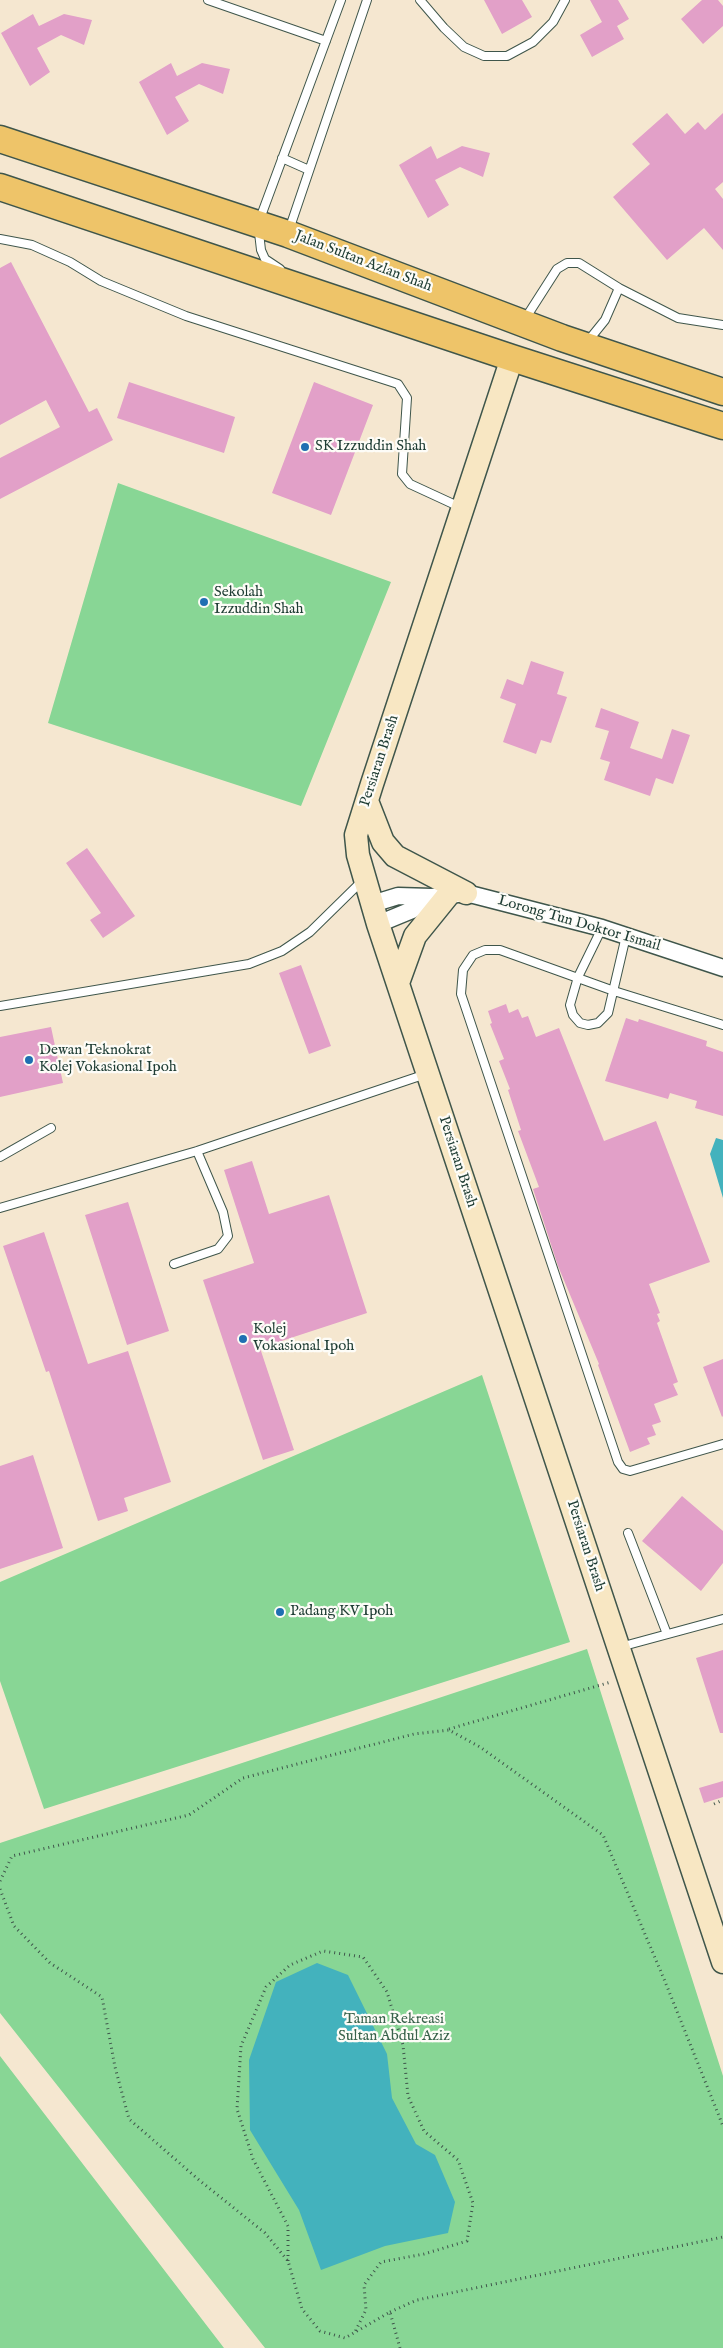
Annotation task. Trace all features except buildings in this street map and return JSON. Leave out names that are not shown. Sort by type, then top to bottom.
[{"type":"main road","name":"Jalan Sultan Azlan Shah","points":[[0,139],[288,234],[585,346],[723,392]]},
{"type":"main road","points":[[0,187],[512,358],[723,426]]},
{"type":"street","name":"Persiaran Brash","points":[[512,358],[356,835],[364,880],[375,914],[723,1962]]},
{"type":"street","points":[[367,801],[382,842],[395,856],[449,895]]},
{"type":"street","points":[[375,914],[412,910],[449,895]]},
{"type":"street","points":[[398,983],[414,936],[449,895]]},
{"type":"street","name":"Lorong Tun Doktor Ismail","points":[[449,895],[602,928],[723,968]]},
{"type":"lane","points":[[208,0],[326,41]]},
{"type":"lane","points":[[341,0],[258,224],[258,239],[266,259],[280,270],[337,293],[343,301]]},
{"type":"lane","points":[[288,234],[367,0]]},
{"type":"lane","points":[[420,0],[464,47],[484,56],[507,56],[533,42],[553,22],[565,0]]},
{"type":"lane","points":[[282,158],[309,170]]},
{"type":"lane","points":[[0,239],[32,245],[70,262],[101,281],[186,316],[398,384],[407,398],[402,474],[410,484],[462,508]]},
{"type":"lane","points":[[523,323],[556,268],[567,263],[579,263],[619,288],[678,318],[723,325]]},
{"type":"lane","points":[[585,346],[605,320],[619,288]]},
{"type":"lane","points":[[0,1006],[249,964],[282,951],[310,932],[364,880]]},
{"type":"lane","points":[[602,928],[578,978],[570,1005],[573,1015],[580,1023],[588,1025],[598,1024],[604,1020],[614,991],[626,936]]},
{"type":"lane","points":[[723,1025],[614,991],[500,950],[485,950],[472,955],[463,970],[461,994],[618,1462],[623,1469],[630,1471],[723,1444]]},
{"type":"lane","points":[[0,1208],[197,1151],[428,1074]]},
{"type":"lane","points":[[0,1157],[51,1128]]},
{"type":"lane","points":[[174,1264],[218,1249],[228,1236],[223,1212],[197,1151]]},
{"type":"lane","points":[[628,1533],[667,1634]]},
{"type":"lane","points":[[618,1647],[723,1619]]},
{"type":"path","points":[[0,1880],[12,1856],[189,1815],[243,1778],[414,1734],[449,1730],[628,1677]]},
{"type":"path","points":[[449,1730],[480,1747],[603,1835],[723,2126]]},
{"type":"path","points":[[714,1804],[723,1800]]},
{"type":"path","points":[[0,1889],[14,1926],[50,1963],[102,1997],[115,2067],[129,2119],[199,2180],[265,2233],[288,2261]]},
{"type":"path","points":[[355,2332],[366,2310],[364,2286],[382,2262],[424,2254],[467,2241],[473,2203],[458,2160],[424,2131],[408,2096],[403,2045],[387,1992],[363,1957],[322,1951],[290,1965],[266,1987],[241,2046],[237,2109],[253,2159],[288,2226],[288,2261],[302,2309],[320,2331],[345,2338],[390,2312],[417,2300],[723,2237]]},
{"type":"path","points":[[390,2312],[400,2348]]},
{"type":"green space","points":[[118,483],[391,582],[301,806],[48,723]]},
{"type":"green space","name":"Padang KV Ipoh","points":[[482,1375],[570,1642],[44,1809],[0,1681],[0,1582]]},
{"type":"green space","name":"Taman Rekreasi Sultan Abdul Aziz","points":[[587,1649],[723,2076],[723,2348],[265,2348],[0,2013],[0,1843]]},
{"type":"green space","points":[[0,2056],[224,2348],[0,2348]]},
{"type":"water","points":[[716,1138],[723,1140],[723,1198],[710,1154]]},
{"type":"water","points":[[317,1963],[348,1975],[387,2054],[392,2098],[416,2144],[435,2155],[455,2202],[448,2233],[385,2246],[321,2270],[299,2210],[250,2130],[249,2060],[276,1982]]},
{"type":"place","name":"SK Izzuddin Shah","points":[[305,447]]},
{"type":"place","name":"Sekolah Izzuddin Shah","points":[[204,602]]},
{"type":"place","name":"Dewan Teknokrat Kolej Vokasional Ipoh","points":[[29,1060]]},
{"type":"place","name":"Kolej Vokasional Ipoh","points":[[243,1339]]},
{"type":"place","name":"Padang KV Ipoh","points":[[280,1612]]}]
